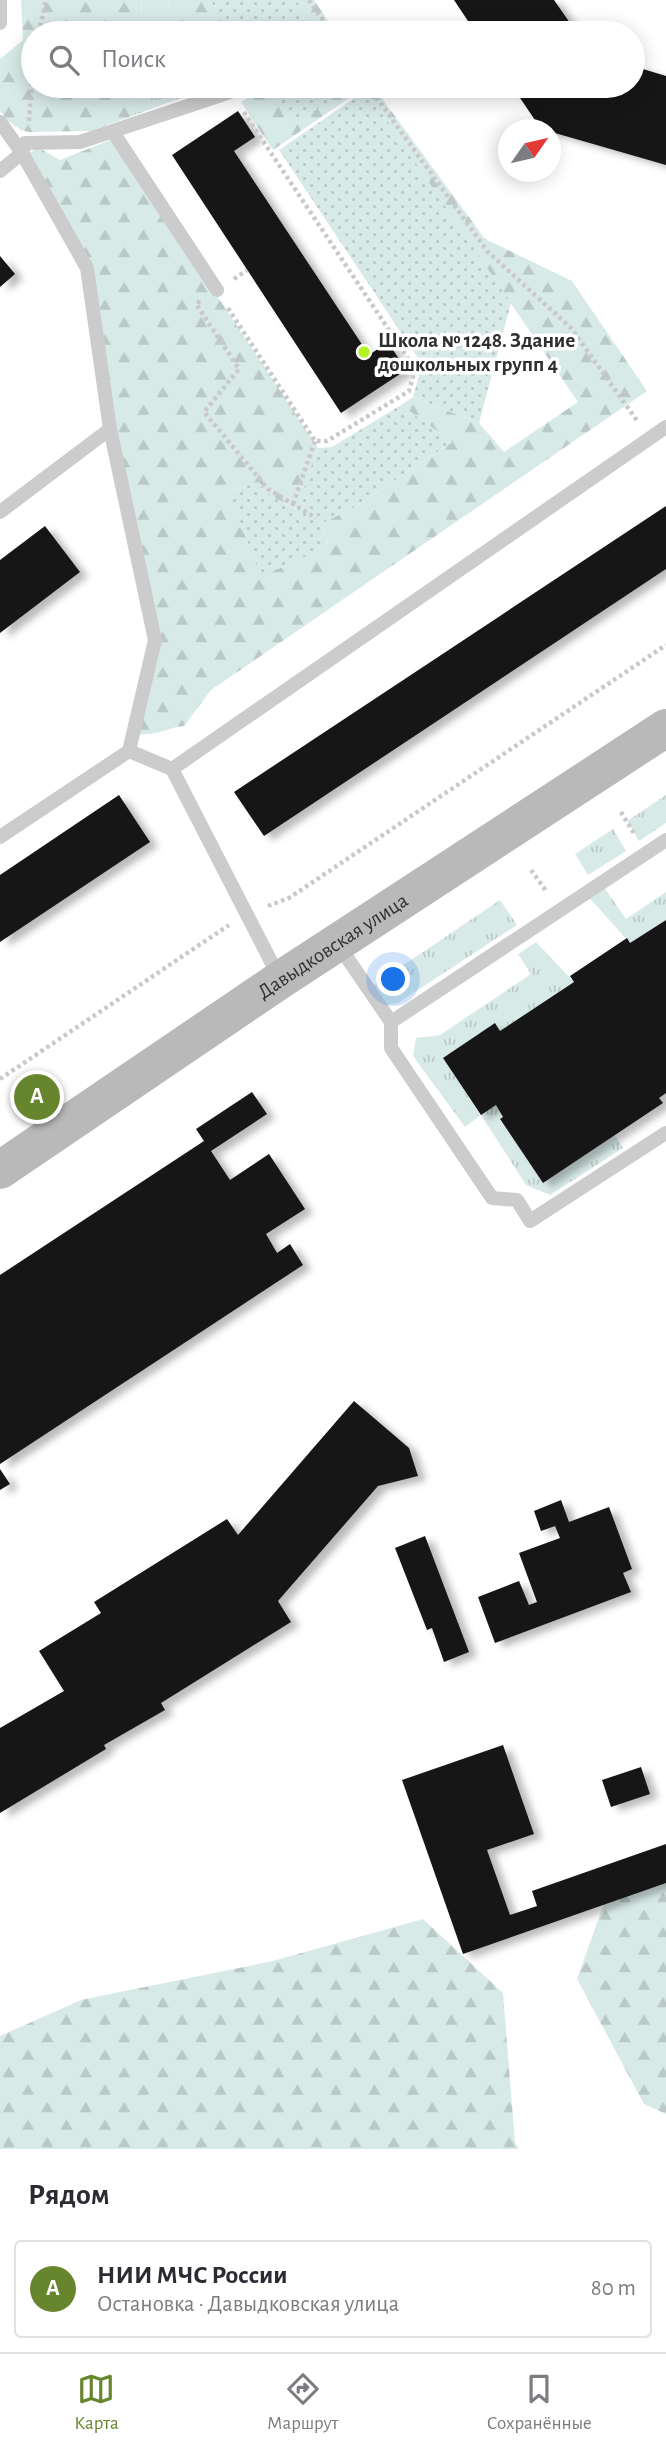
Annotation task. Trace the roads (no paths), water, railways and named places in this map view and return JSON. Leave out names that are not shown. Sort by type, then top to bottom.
[{"type":"street","name":"Давыдковская улица","points":[[0,1170],[280,980],[666,728]]},
{"type":"lane","points":[[0,0],[0,23]]},
{"type":"lane","points":[[0,171],[24,148],[80,142],[212,98]]},
{"type":"lane","points":[[0,122],[24,148],[87,268],[110,429],[155,640],[129,751],[0,837]]},
{"type":"lane","points":[[113,132],[217,290]]},
{"type":"lane","points":[[172,769],[666,427]]},
{"type":"lane","points":[[0,512],[110,429]]},
{"type":"lane","points":[[129,751],[172,769],[280,980]]},
{"type":"lane","points":[[391,1022],[666,840]]},
{"type":"lane","points":[[337,943],[391,1022],[391,1048],[492,1198],[517,1200],[530,1221],[666,1133]]},
{"type":"place","name":"Школа № 1248. Здание дошкольных групп 4","points":[[364,352]]},
{"type":"place","name":"НИИ МЧС России","points":[[37,1097]]}]
